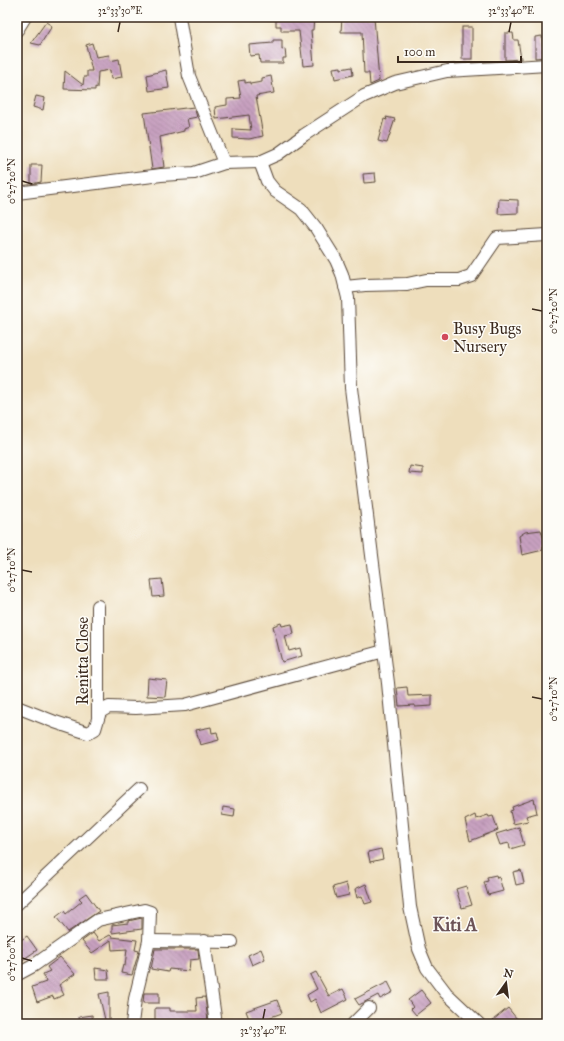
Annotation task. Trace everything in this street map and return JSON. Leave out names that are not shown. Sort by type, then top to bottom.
[{"type":"street","points":[[17,30],[26,17]]},
{"type":"street","points":[[179,17],[189,76],[224,163]]},
{"type":"street","points":[[17,193],[161,175],[194,173],[224,163],[260,162],[278,154],[310,130],[364,96],[395,83],[447,71],[547,65]]},
{"type":"street","points":[[260,162],[267,181],[275,190],[302,209],[316,228],[336,260],[348,298],[351,388],[384,651],[410,907],[419,949],[427,968],[446,993],[479,1024]]},
{"type":"street","points":[[345,287],[407,284],[426,280],[459,280],[471,276],[497,238],[547,235]]},
{"type":"street","name":"Renitta Close","points":[[98,606],[98,716]]},
{"type":"street","points":[[17,707],[84,733],[88,733],[94,729],[98,716],[104,709],[109,707],[136,708],[185,705],[384,651]]},
{"type":"street","points":[[17,904],[139,789]]},
{"type":"street","points":[[17,972],[20,973],[33,966],[98,920],[126,912],[144,910],[150,912],[149,941],[135,999],[132,1024]]},
{"type":"street","points":[[149,941],[232,942]]},
{"type":"street","points":[[204,941],[216,1024]]},
{"type":"street","points":[[353,1024],[369,1008]]},
{"type":"building","points":[[281,17],[314,17],[313,30],[311,30],[314,65],[303,66],[299,31],[281,31],[281,26],[276,26],[276,19],[281,19]]},
{"type":"building","points":[[342,17],[374,17],[379,81],[370,85],[369,73],[364,73],[362,32],[341,32]]},
{"type":"building","points":[[46,22],[52,26],[40,45],[31,43]]},
{"type":"building","points":[[462,27],[472,27],[472,59],[462,59]]},
{"type":"building","points":[[505,33],[513,33],[514,40],[518,40],[521,59],[505,60]]},
{"type":"building","points":[[542,36],[543,46],[547,46],[547,57],[535,58],[535,37]]},
{"type":"building","points":[[273,40],[282,40],[282,50],[285,49],[286,58],[283,58],[283,63],[260,63],[259,55],[250,56],[249,45],[273,43]]},
{"type":"building","points":[[92,43],[96,57],[109,55],[110,61],[119,59],[122,77],[111,79],[110,70],[98,72],[97,88],[95,87],[95,90],[64,89],[65,71],[83,85],[84,77],[87,77],[87,71],[92,71],[86,45]]},
{"type":"building","points":[[341,67],[341,69],[352,67],[353,75],[335,79],[333,68]]},
{"type":"building","points":[[166,70],[169,88],[149,91],[147,75]]},
{"type":"building","points":[[271,76],[274,93],[256,96],[263,136],[249,139],[233,138],[233,129],[251,130],[249,115],[216,119],[215,107],[227,105],[227,99],[241,98],[238,81],[245,80],[245,83],[250,82],[250,84],[262,82],[262,78]]},
{"type":"building","points":[[36,96],[45,98],[43,110],[33,107]]},
{"type":"building","points":[[194,107],[197,117],[187,119],[189,127],[184,129],[184,131],[160,137],[164,167],[152,169],[144,113]]},
{"type":"building","points":[[386,117],[395,119],[387,143],[378,141],[384,119],[387,120]]},
{"type":"building","points":[[31,165],[42,165],[41,182],[31,184]]},
{"type":"building","points":[[375,173],[376,182],[364,183],[363,174]]},
{"type":"building","points":[[499,199],[518,200],[518,213],[498,214]]},
{"type":"building","points":[[410,466],[423,468],[423,474],[409,473]]},
{"type":"building","points":[[541,530],[546,547],[543,547],[543,550],[522,555],[519,536],[525,532]]},
{"type":"building","points":[[162,579],[164,596],[153,597],[151,580]]},
{"type":"building","points":[[281,623],[282,626],[292,624],[294,634],[285,636],[289,651],[300,648],[302,656],[282,662],[273,626]]},
{"type":"building","points":[[148,678],[167,680],[165,697],[147,696]]},
{"type":"building","points":[[407,687],[408,696],[432,695],[432,706],[399,706],[397,688]]},
{"type":"building","points":[[211,727],[212,733],[217,732],[219,740],[200,745],[196,730]]},
{"type":"building","points":[[534,799],[537,813],[526,816],[528,821],[513,824],[510,811],[513,810],[512,807]]},
{"type":"building","points":[[223,807],[235,809],[234,817],[222,815]]},
{"type":"building","points":[[475,815],[476,819],[488,815],[489,817],[493,816],[498,830],[470,841],[465,820]]},
{"type":"building","points":[[519,827],[524,845],[510,849],[509,843],[500,845],[496,834]]},
{"type":"building","points":[[381,849],[383,859],[370,862],[368,852]]},
{"type":"building","points":[[521,870],[524,883],[516,885],[513,872]]},
{"type":"building","points":[[496,875],[497,878],[499,877],[503,891],[488,895],[484,882],[488,881],[487,877]]},
{"type":"building","points":[[346,883],[349,895],[336,898],[333,887]]},
{"type":"building","points":[[366,884],[372,902],[365,904],[362,896],[357,898],[355,889]]},
{"type":"building","points":[[466,886],[472,905],[462,908],[456,889]]},
{"type":"building","points":[[86,893],[99,911],[68,932],[56,917],[64,911],[66,914],[82,901],[79,898]]},
{"type":"building","points":[[142,918],[142,929],[112,933],[112,925],[128,923],[128,921]]},
{"type":"building","points":[[17,932],[21,940],[27,936],[37,950],[21,961],[17,956]]},
{"type":"building","points":[[93,933],[99,941],[110,935],[112,937],[137,940],[135,950],[139,951],[132,975],[121,973],[123,965],[125,966],[127,949],[112,950],[111,940],[92,953],[82,941]]},
{"type":"building","points":[[155,949],[198,949],[199,959],[190,960],[189,971],[169,969],[168,972],[151,969]]},
{"type":"building","points":[[261,949],[265,959],[252,965],[248,955]]},
{"type":"building","points":[[60,957],[75,974],[59,985],[64,995],[54,999],[53,996],[37,1002],[32,987],[46,982],[43,974],[50,971],[47,967]]},
{"type":"building","points":[[95,968],[108,970],[109,979],[96,979]]},
{"type":"building","points":[[316,972],[329,996],[343,989],[348,999],[321,1013],[315,999],[310,1002],[307,995],[317,989],[310,975]]},
{"type":"building","points":[[388,982],[393,992],[380,999],[378,995],[359,1005],[355,999]]},
{"type":"building","points":[[421,990],[431,1003],[416,1015],[411,1009],[413,1007],[408,1000]]},
{"type":"building","points":[[109,992],[109,1024],[106,1024],[99,994]]},
{"type":"building","points":[[144,993],[159,993],[159,1003],[143,1003]]},
{"type":"building","points":[[205,997],[208,1021],[201,1020],[201,1024],[164,1024],[164,1021],[155,1020],[155,1008],[170,1008],[170,1011],[197,1011],[196,998]]},
{"type":"building","points":[[277,1000],[282,1013],[251,1024],[246,1011]]},
{"type":"building","points":[[508,1008],[521,1024],[497,1024],[493,1020]]},
{"type":"building","points":[[92,1015],[93,1024],[80,1024],[79,1017]]},
{"type":"place","name":"Busy Bugs Nursery","points":[[445,337]]},
{"type":"district","name":"Kiti A","points":[[455,925]]}]
